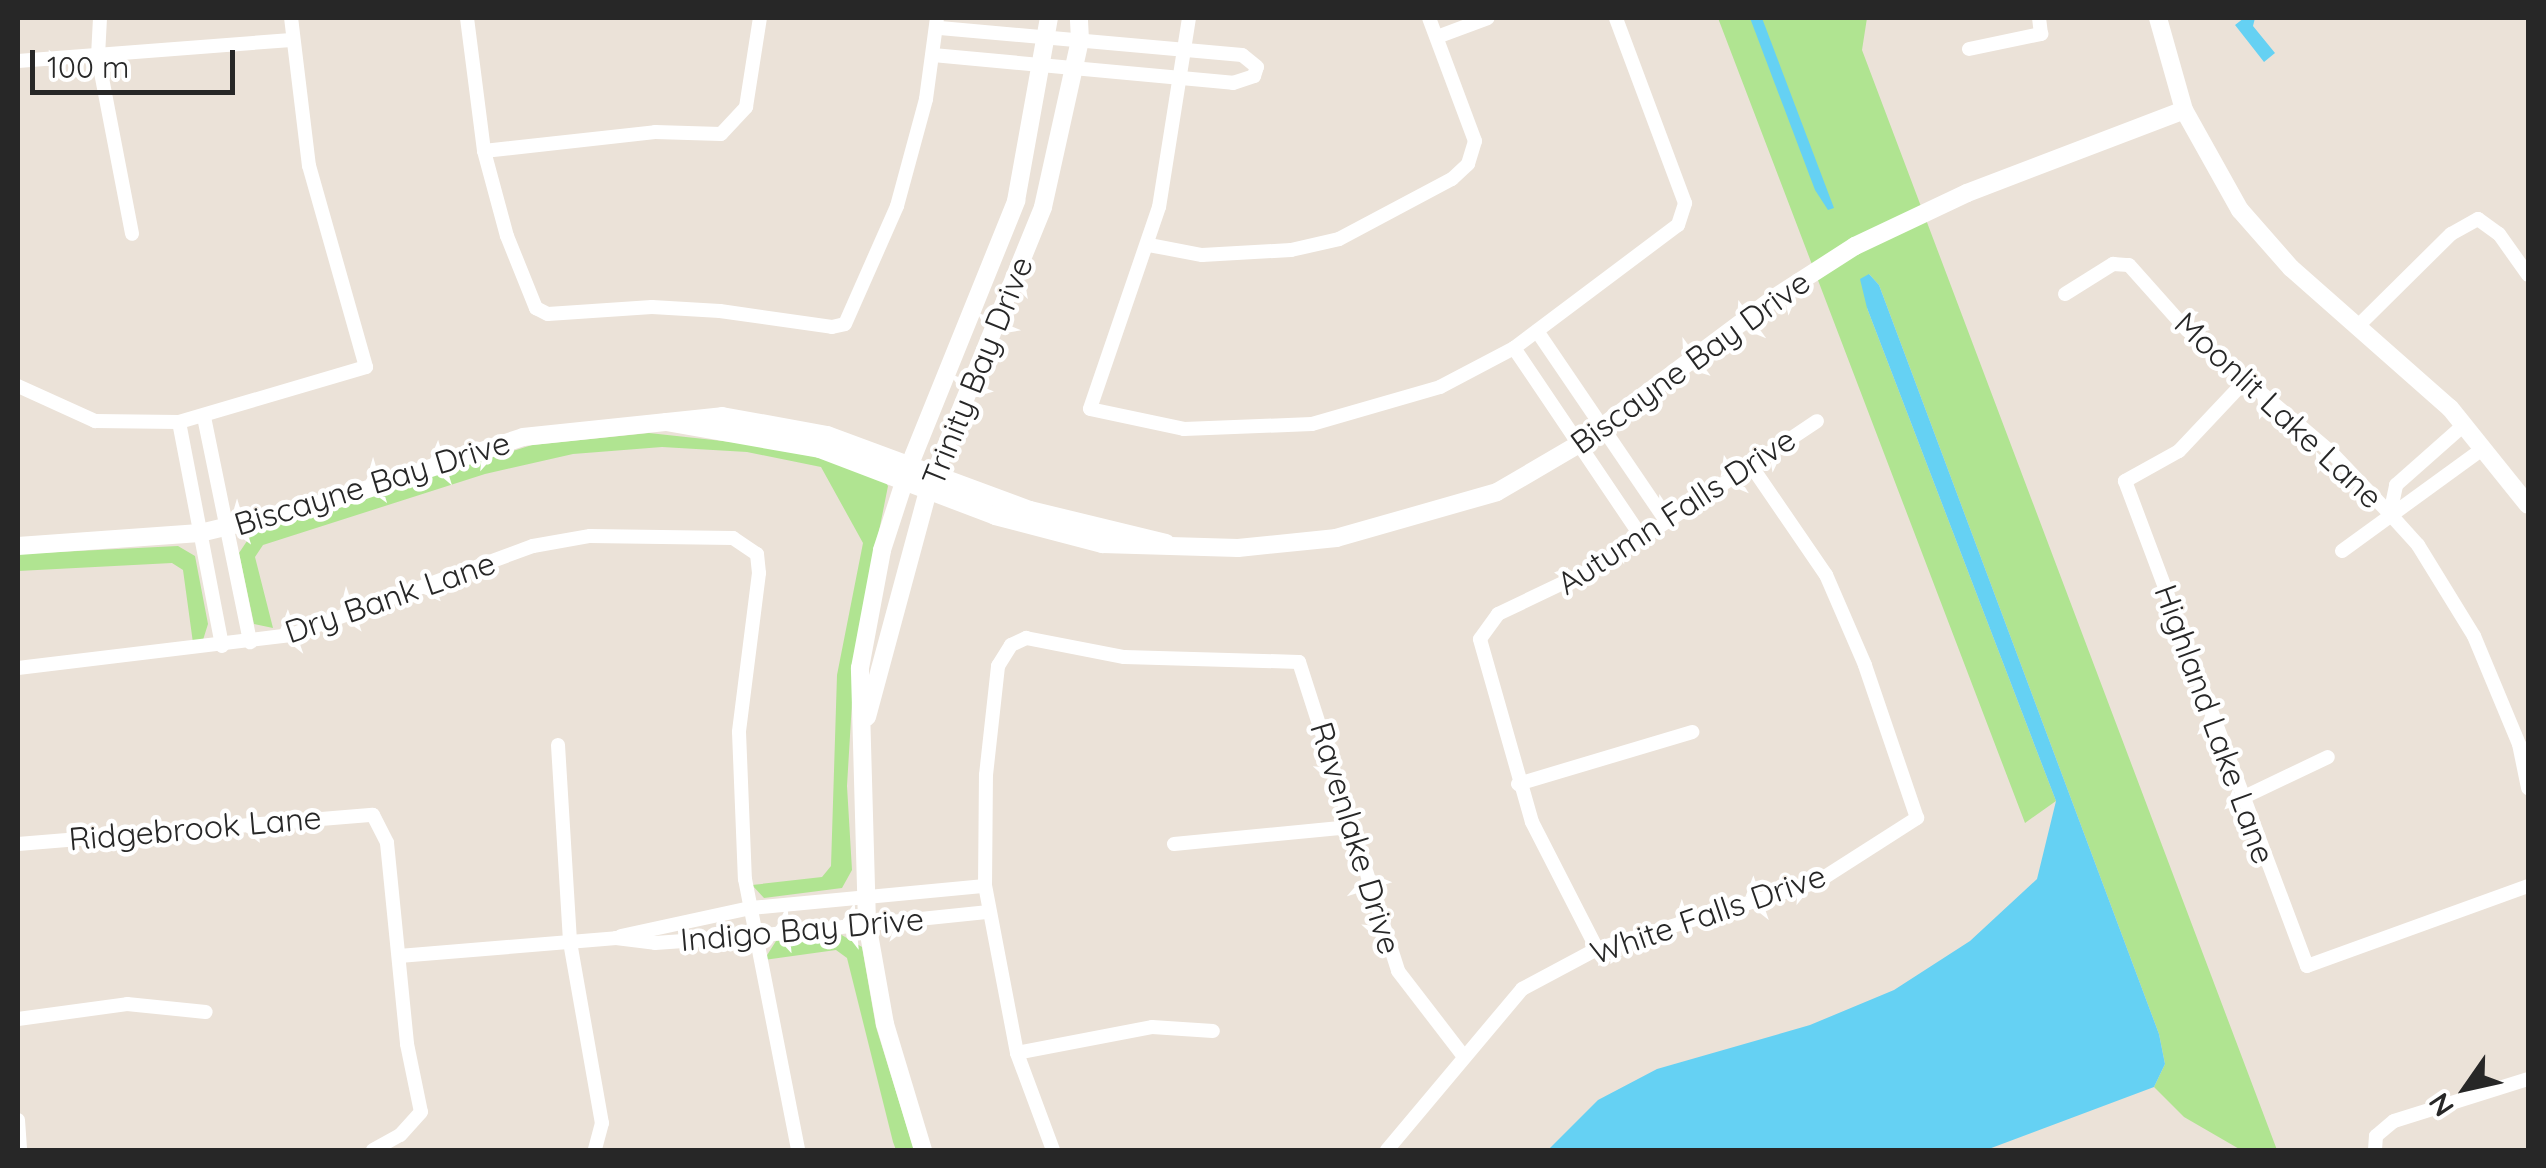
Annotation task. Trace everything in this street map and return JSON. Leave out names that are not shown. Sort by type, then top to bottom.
[{"type":"street","points":[[100,18],[98,57],[132,234]]},
{"type":"street","points":[[18,386],[95,421],[178,422],[366,368],[309,166],[290,18]]},
{"type":"street","points":[[467,18],[484,151],[507,236],[536,308],[548,314],[652,307],[845,324],[897,206],[937,23],[1050,38],[1242,55],[1256,67],[1244,82],[933,55]]},
{"type":"street","points":[[484,151],[655,132],[721,134],[746,107],[760,18]]},
{"type":"street","name":"Trinity Bay Drive","points":[[923,1150],[886,1024],[868,923],[865,722],[860,668],[870,607],[908,471],[1016,201],[1050,38],[1049,18]]},
{"type":"street","name":"Trinity Bay Drive","points":[[865,722],[932,481],[1043,207],[1080,40],[1079,18]]},
{"type":"street","points":[[1189,18],[1188,50],[1150,245],[1090,409],[1184,429],[1312,424],[1440,387],[1514,348],[1678,225],[1685,203],[1616,18]]},
{"type":"street","points":[[1150,245],[1245,254],[1339,239],[1452,180],[1468,164],[1475,142],[1429,18]]},
{"type":"street","points":[[1436,37],[1488,18]]},
{"type":"street","points":[[1969,49],[2041,34],[2040,18]]},
{"type":"street","points":[[2158,18],[2184,110],[2216,174],[2256,230],[2464,424],[2528,505]]},
{"type":"street","points":[[18,61],[290,40]]},
{"type":"street","name":"Biscayne Bay Drive","points":[[18,546],[200,533],[332,502],[523,437],[666,422],[805,445],[908,471],[1060,536],[1180,548],[1284,546],[1388,527],[1497,492],[1579,444],[1774,298],[1855,246],[1966,193],[2184,110]]},
{"type":"street","points":[[2360,324],[2451,234],[2478,219],[2499,234],[2528,274]]},
{"type":"street","name":"Moonlit Lake Lane","points":[[2066,294],[2112,264],[2129,265],[2244,382],[2331,452],[2390,514],[2418,545],[2474,636],[2518,744],[2528,788]]},
{"type":"street","points":[[1537,331],[1667,522]]},
{"type":"street","points":[[1514,348],[1643,539]]},
{"type":"street","name":"Highland Lake Lane","points":[[2244,382],[2179,451],[2125,481],[2306,966],[2528,886]]},
{"type":"street","points":[[204,417],[250,642]]},
{"type":"street","name":"Autumn Falls Drive","points":[[1518,784],[1480,652],[1484,628],[1498,614],[1643,539],[1817,421]]},
{"type":"street","points":[[178,422],[222,646]]},
{"type":"street","points":[[2390,514],[2396,486],[2464,424]]},
{"type":"street","points":[[2342,552],[2390,514],[2410,507],[2484,448]]},
{"type":"street","name":"White Falls Drive","points":[[1387,1150],[1462,1054],[1522,989],[1597,949],[1817,882],[1917,818],[1900,758],[1826,575],[1750,464]]},
{"type":"street","name":"Dry Bank Lane","points":[[18,668],[292,635],[533,546],[590,536],[733,538],[757,554],[738,732],[751,908]]},
{"type":"street","name":"Ravenlake Drive","points":[[985,886],[994,700],[998,666],[1011,645],[1040,639],[1124,657],[1299,662],[1398,971],[1462,1054]]},
{"type":"street","points":[[1597,949],[1550,864],[1518,784],[1692,732]]},
{"type":"street","points":[[558,745],[570,942],[602,1123],[596,1150]]},
{"type":"street","points":[[2242,798],[2328,757]]},
{"type":"street","name":"Ridgebrook Lane","points":[[18,844],[373,815],[387,844],[399,956]]},
{"type":"street","points":[[1174,844],[1350,827]]},
{"type":"street","points":[[985,886],[1017,1053],[1053,1150]]},
{"type":"street","name":"Indigo Bay Drive","points":[[399,956],[616,938],[751,908],[985,886]]},
{"type":"street","points":[[751,908],[798,1150]]},
{"type":"street","name":"Indigo Bay Drive","points":[[616,938],[655,943],[988,912]]},
{"type":"street","points":[[373,1150],[400,1136],[421,1112],[399,956]]},
{"type":"street","points":[[18,1020],[127,1004],[206,1012]]},
{"type":"street","points":[[1017,1053],[1152,1028],[1214,1032]]},
{"type":"street","points":[[2376,1143],[2394,1122],[2528,1079]]},
{"type":"street","points":[[18,1120],[20,1150]]},
{"type":"green space","points":[[1718,18],[1867,18],[1862,50],[2277,1150],[2241,1150],[2184,1117],[2154,1087],[2165,1064],[2159,1034],[1879,285],[1869,274],[1867,308],[2056,801],[2025,823]]},
{"type":"green space","points":[[649,433],[787,448],[882,477],[888,486],[855,652],[847,786],[852,870],[842,888],[764,898],[752,885],[822,877],[831,866],[837,675],[863,543],[821,467],[747,452],[662,447],[573,454],[485,474],[263,545],[255,557],[273,628],[254,624],[239,553],[253,532],[532,445]]},
{"type":"green space","points":[[178,546],[195,556],[208,624],[203,640],[193,643],[183,570],[172,563],[18,571],[18,554]]},
{"type":"green space","points":[[840,934],[862,947],[876,1027],[914,1150],[896,1150],[893,1142],[847,958],[836,950],[764,960],[776,941]]},
{"type":"water","points":[[1750,18],[1762,18],[1834,208],[1828,210],[1815,190]]},
{"type":"water","points":[[2244,18],[2255,18],[2253,26],[2275,53],[2264,62],[2235,25]]},
{"type":"water","points":[[1869,274],[1879,285],[2159,1034],[2165,1064],[2154,1087],[1986,1150],[1548,1150],[1598,1100],[1657,1069],[1810,1025],[1894,990],[1970,941],[2037,879],[2056,801],[1867,308],[1860,279]]}]
